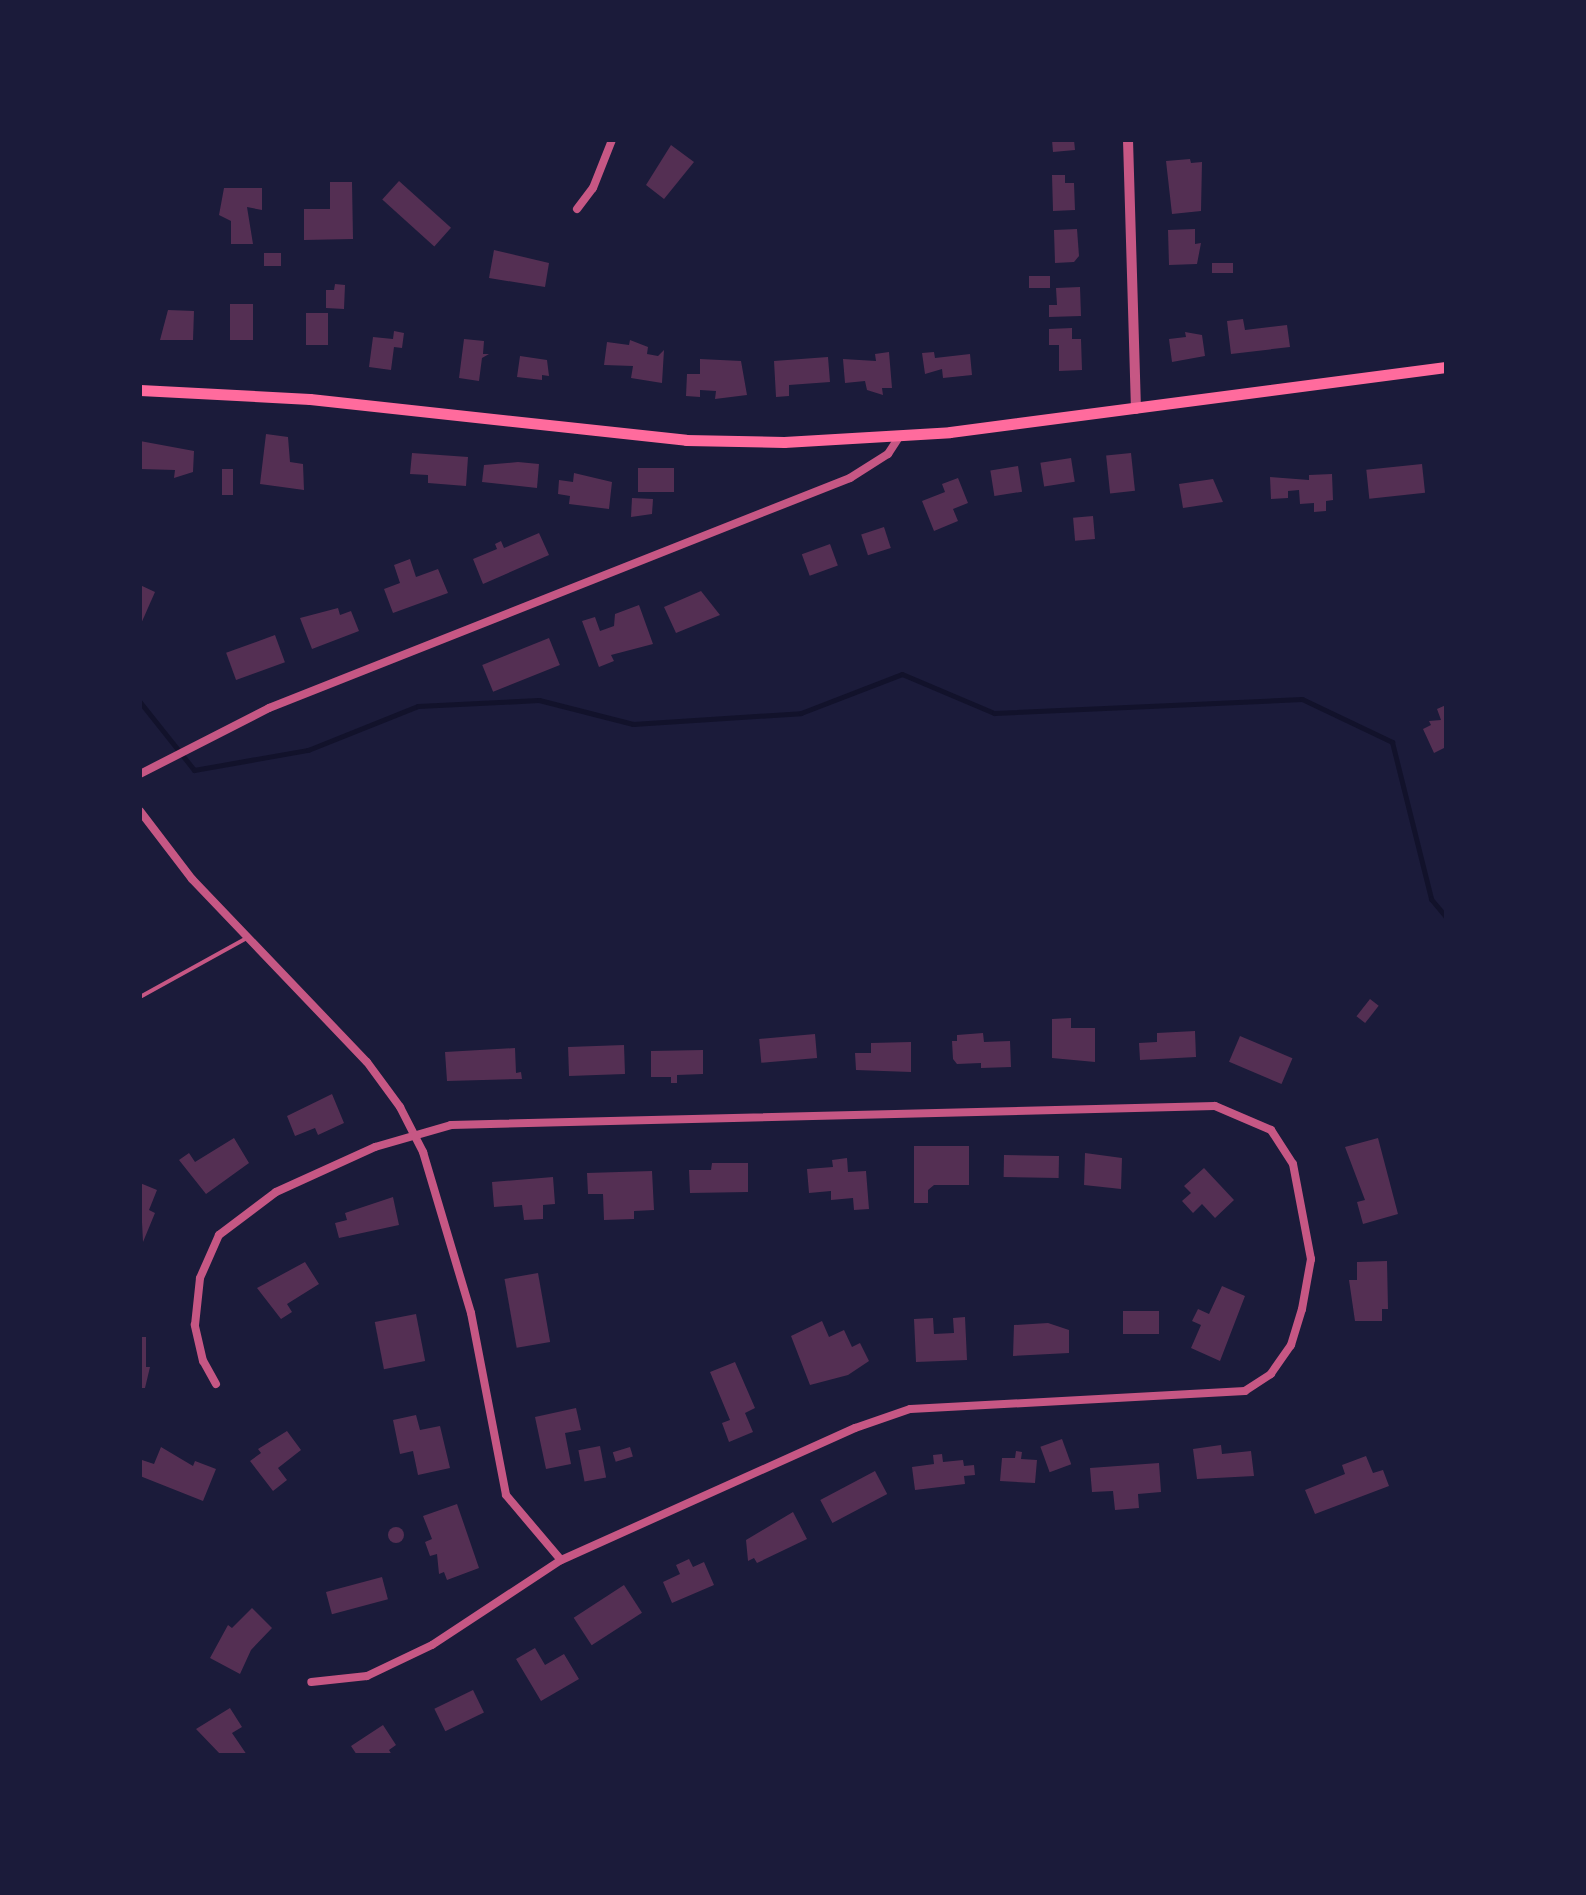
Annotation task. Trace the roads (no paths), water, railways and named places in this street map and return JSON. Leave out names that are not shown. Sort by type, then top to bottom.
[{"type":"main road","points":[[140,390],[374,405],[686,440],[899,437],[1446,367]]},
{"type":"street","points":[[577,209],[593,188],[612,140]]},
{"type":"street","points":[[1128,140],[1136,409]]},
{"type":"street","points":[[140,774],[194,743],[320,687],[850,478],[888,454],[899,437]]},
{"type":"street","points":[[140,811],[192,879],[367,1062],[414,1134],[471,1313],[506,1495],[561,1560]]},
{"type":"street","points":[[216,1384],[203,1361],[195,1325],[203,1267],[219,1235],[276,1192],[414,1134],[451,1125],[1215,1106],[1271,1130],[1293,1164],[1311,1259],[1302,1309],[1291,1345],[1271,1374],[1245,1391],[910,1409],[855,1428],[561,1560],[432,1645],[367,1676],[311,1682]]},
{"type":"lane","points":[[140,997],[247,938]]},
{"type":"waterway","points":[[140,702],[194,770],[308,750],[418,706],[539,700],[633,724],[801,713],[902,674],[994,713],[1302,699],[1392,742],[1431,899],[1446,917]]}]
